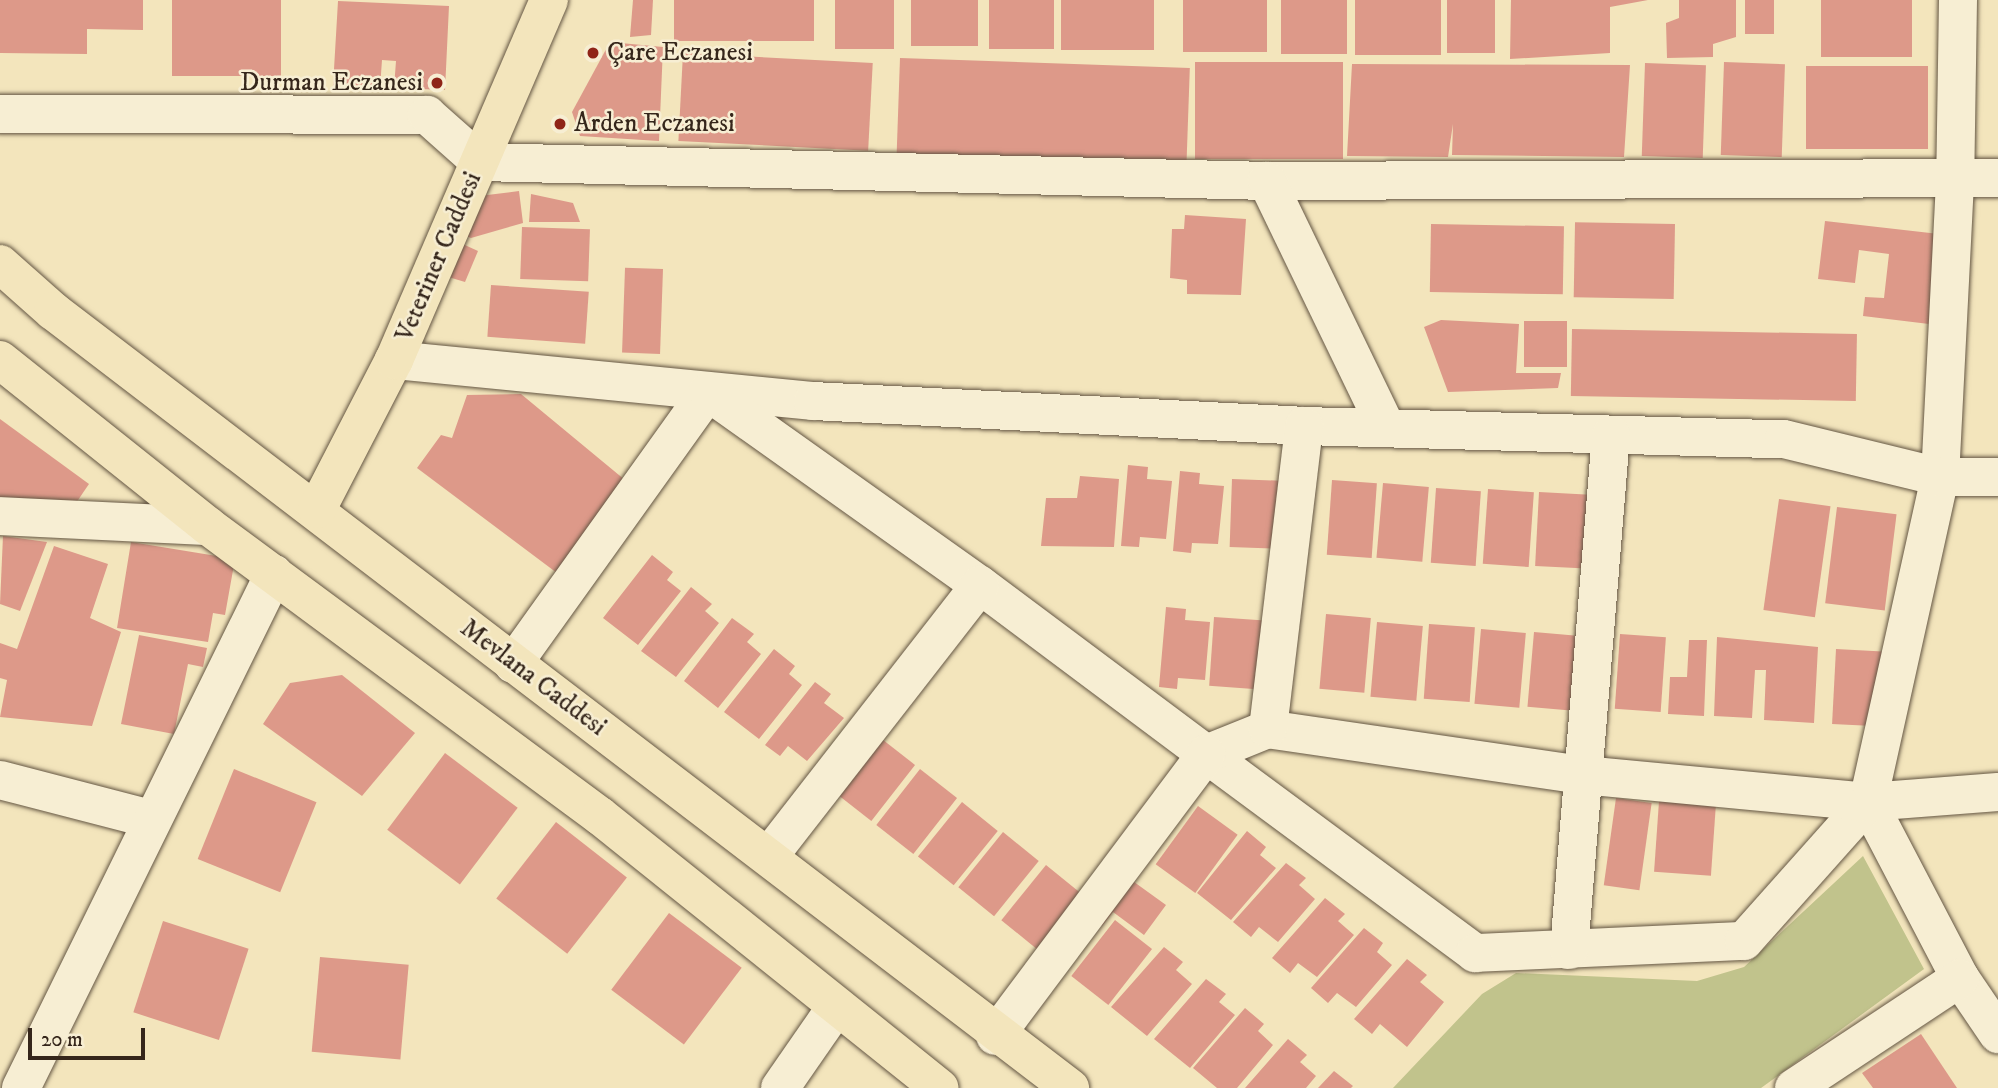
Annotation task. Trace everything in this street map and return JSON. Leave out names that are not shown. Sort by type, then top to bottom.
[{"type":"main road","name":"Veteriner Caddesi","points":[[317,509],[394,360],[549,0]]},
{"type":"main road","name":"Mevlana Caddesi","points":[[0,264],[53,311],[317,509],[513,664],[769,856],[995,1036],[1069,1088]]},
{"type":"main road","points":[[0,360],[208,526],[600,816],[940,1088]]},
{"type":"street","points":[[708,392],[980,585],[1475,953],[1744,941],[1868,802],[1940,477],[1955,182],[1958,0]]},
{"type":"street","points":[[0,114],[427,115],[480,162],[1267,181],[1955,182],[1998,178]]},
{"type":"street","points":[[1267,181],[1386,427]]},
{"type":"street","points":[[394,360],[708,392],[1304,426],[1784,439],[1940,477],[1998,478]]},
{"type":"street","points":[[513,664],[708,392]]},
{"type":"street","points":[[1268,729],[1304,426]]},
{"type":"street","points":[[1569,950],[1611,435]]},
{"type":"street","points":[[0,516],[208,526]]},
{"type":"street","points":[[21,1088],[274,573]]},
{"type":"street","points":[[769,856],[980,585]]},
{"type":"street","points":[[995,1036],[1206,754],[1268,729],[1582,775],[1868,802],[1996,797]]},
{"type":"street","points":[[0,780],[152,820]]},
{"type":"street","points":[[1868,802],[1960,978],[1998,1034]]},
{"type":"street","points":[[1794,1088],[1960,978]]},
{"type":"street","points":[[780,1088],[836,1007]]},
{"type":"green space","points":[[1863,856],[1924,969],[1761,1088],[1393,1088],[1482,994],[1516,973],[1697,981],[1744,967]]},
{"type":"building","points":[[0,0],[143,0],[143,30],[87,29],[87,54],[0,53]]},
{"type":"building","points":[[172,0],[281,0],[281,76],[172,76]]},
{"type":"building","points":[[633,0],[653,0],[651,35],[630,37]]},
{"type":"building","points":[[674,0],[814,0],[814,41],[674,41]]},
{"type":"building","points":[[835,0],[894,0],[894,49],[835,49]]},
{"type":"building","points":[[911,0],[978,0],[978,46],[911,46]]},
{"type":"building","points":[[989,0],[1054,0],[1054,49],[989,49]]},
{"type":"building","points":[[1061,0],[1154,0],[1154,50],[1061,50]]},
{"type":"building","points":[[1183,0],[1267,0],[1267,52],[1183,52]]},
{"type":"building","points":[[1281,0],[1347,0],[1347,54],[1281,54]]},
{"type":"building","points":[[1355,0],[1441,0],[1441,55],[1355,55]]},
{"type":"building","points":[[1447,0],[1495,0],[1495,53],[1447,53]]},
{"type":"building","points":[[1511,0],[1648,0],[1610,7],[1610,53],[1510,59]]},
{"type":"building","points":[[1679,0],[1736,0],[1736,37],[1713,44],[1713,57],[1667,58],[1666,23],[1679,18]]},
{"type":"building","points":[[1745,0],[1774,0],[1774,34],[1745,34]]},
{"type":"building","points":[[1821,0],[1912,0],[1912,57],[1821,57]]},
{"type":"building","points":[[338,1],[449,6],[445,90],[394,88],[396,61],[382,60],[380,88],[333,86]]},
{"type":"building","points":[[610,42],[663,47],[659,141],[580,136],[572,112]]},
{"type":"building","points":[[683,53],[873,63],[868,151],[678,141]]},
{"type":"building","points":[[900,58],[1190,68],[1187,163],[897,153]]},
{"type":"building","points":[[1195,62],[1343,62],[1343,159],[1195,159]]},
{"type":"building","points":[[1724,62],[1785,64],[1782,157],[1721,155]]},
{"type":"building","points":[[1645,63],[1706,65],[1703,158],[1642,156]]},
{"type":"building","points":[[1352,64],[1630,65],[1624,157],[1452,155],[1453,124],[1448,157],[1347,156]]},
{"type":"building","points":[[1806,66],[1928,66],[1928,149],[1806,149]]},
{"type":"building","points":[[519,191],[523,223],[471,238],[461,234],[479,196]]},
{"type":"building","points":[[531,194],[573,203],[580,222],[529,222]]},
{"type":"building","points":[[1185,215],[1246,219],[1241,295],[1187,294],[1187,280],[1170,278],[1172,229],[1184,229]]},
{"type":"building","points":[[1825,221],[1939,234],[1929,324],[1863,316],[1865,297],[1884,298],[1889,254],[1859,250],[1855,283],[1818,279]]},
{"type":"building","points":[[1575,222],[1675,224],[1674,299],[1574,297]]},
{"type":"building","points":[[1431,224],[1564,226],[1563,294],[1430,292]]},
{"type":"building","points":[[522,227],[590,229],[588,281],[520,279]]},
{"type":"building","points":[[456,241],[478,251],[465,282],[445,276]]},
{"type":"building","points":[[625,268],[663,269],[660,354],[622,353]]},
{"type":"building","points":[[491,285],[589,292],[585,344],[487,337]]},
{"type":"building","points":[[1441,320],[1519,324],[1516,373],[1561,373],[1558,388],[1448,392],[1424,327]]},
{"type":"building","points":[[1524,321],[1567,321],[1567,367],[1524,367]]},
{"type":"building","points":[[1572,329],[1857,334],[1856,401],[1571,396]]},
{"type":"building","points":[[521,394],[631,485],[561,576],[417,468],[441,435],[452,438],[467,395]]},
{"type":"building","points":[[0,419],[89,484],[76,503],[0,504]]},
{"type":"building","points":[[1128,465],[1148,467],[1147,479],[1172,481],[1166,539],[1140,537],[1139,547],[1121,546]]},
{"type":"building","points":[[1180,471],[1200,473],[1199,484],[1224,486],[1218,544],[1192,543],[1191,553],[1173,551]]},
{"type":"building","points":[[1080,476],[1119,479],[1114,547],[1041,546],[1046,498],[1077,498]]},
{"type":"building","points":[[1232,479],[1281,481],[1279,549],[1230,547]]},
{"type":"building","points":[[1332,480],[1377,483],[1372,558],[1327,555]]},
{"type":"building","points":[[1383,483],[1429,487],[1422,562],[1376,558]]},
{"type":"building","points":[[1436,488],[1481,491],[1476,566],[1431,563]]},
{"type":"building","points":[[1488,489],[1534,492],[1529,567],[1483,564]]},
{"type":"building","points":[[1539,492],[1590,495],[1586,569],[1535,566]]},
{"type":"building","points":[[1779,499],[1830,506],[1815,617],[1763,610]]},
{"type":"building","points":[[1837,507],[1897,514],[1885,611],[1825,603]]},
{"type":"building","points":[[3,536],[47,542],[20,611],[0,604]]},
{"type":"building","points":[[131,542],[235,559],[225,615],[213,613],[208,642],[117,628]]},
{"type":"building","points":[[54,546],[108,564],[90,618],[121,632],[92,726],[0,717],[7,680],[0,678],[0,643],[17,649]]},
{"type":"building","points":[[652,555],[673,572],[667,580],[681,591],[638,645],[603,618]]},
{"type":"building","points":[[691,587],[712,604],[705,611],[719,623],[676,677],[641,651]]},
{"type":"building","points":[[1166,607],[1186,609],[1185,620],[1210,622],[1205,680],[1178,678],[1177,689],[1159,687]]},
{"type":"building","points":[[1326,614],[1371,618],[1364,693],[1319,689]]},
{"type":"building","points":[[1214,617],[1272,621],[1267,690],[1209,686]]},
{"type":"building","points":[[732,618],[754,634],[747,642],[761,654],[718,708],[684,681]]},
{"type":"building","points":[[1377,622],[1423,626],[1416,701],[1370,697]]},
{"type":"building","points":[[1429,624],[1475,627],[1470,702],[1424,699]]},
{"type":"building","points":[[1481,629],[1526,633],[1519,708],[1474,704]]},
{"type":"building","points":[[1534,632],[1580,636],[1573,711],[1527,707]]},
{"type":"building","points":[[1620,634],[1666,637],[1661,712],[1615,709]]},
{"type":"building","points":[[139,635],[207,648],[203,667],[188,664],[174,734],[121,724]]},
{"type":"building","points":[[1717,637],[1818,647],[1814,723],[1764,720],[1766,670],[1755,670],[1752,718],[1714,716]]},
{"type":"building","points":[[1689,640],[1707,640],[1704,716],[1668,714],[1670,677],[1687,677]]},
{"type":"building","points":[[774,649],[795,666],[789,674],[802,685],[759,739],[724,712]]},
{"type":"building","points":[[1836,649],[1887,652],[1883,727],[1832,724]]},
{"type":"building","points":[[342,675],[415,733],[362,796],[263,724],[290,683]]},
{"type":"building","points":[[815,682],[831,694],[824,703],[844,718],[807,761],[788,746],[780,756],[765,745]]},
{"type":"building","points":[[878,736],[915,765],[871,821],[834,792]]},
{"type":"building","points":[[445,753],[518,808],[460,884],[387,830]]},
{"type":"building","points":[[234,769],[317,802],[280,892],[198,859]]},
{"type":"building","points":[[920,769],[957,798],[913,854],[876,825]]},
{"type":"building","points":[[1660,787],[1717,791],[1711,876],[1654,872]]},
{"type":"building","points":[[1616,798],[1652,803],[1639,890],[1604,885]]},
{"type":"building","points":[[962,802],[998,831],[954,885],[918,856]]},
{"type":"building","points":[[1198,806],[1238,835],[1195,893],[1156,864]]},
{"type":"building","points":[[556,822],[627,877],[567,954],[496,898]]},
{"type":"building","points":[[1247,831],[1266,847],[1260,855],[1276,868],[1231,920],[1197,893]]},
{"type":"building","points":[[1003,832],[1039,861],[994,916],[958,887]]},
{"type":"building","points":[[1286,863],[1306,878],[1299,885],[1315,899],[1278,942],[1259,927],[1251,937],[1233,922]]},
{"type":"building","points":[[1046,865],[1082,894],[1037,949],[1001,920]]},
{"type":"building","points":[[1123,874],[1166,905],[1144,935],[1113,912],[1102,926],[1090,918]]},
{"type":"building","points":[[1325,898],[1345,914],[1338,921],[1354,935],[1317,977],[1298,963],[1290,973],[1272,958]]},
{"type":"building","points":[[669,913],[742,968],[684,1044],[611,990]]},
{"type":"building","points":[[1115,920],[1152,949],[1108,1005],[1071,976]]},
{"type":"building","points":[[163,921],[249,949],[219,1040],[133,1012]]},
{"type":"building","points":[[1364,928],[1383,943],[1377,952],[1392,965],[1356,1007],[1337,993],[1328,1003],[1311,988]]},
{"type":"building","points":[[1164,947],[1183,962],[1176,970],[1192,984],[1147,1036],[1111,1007]]},
{"type":"building","points":[[320,957],[409,965],[400,1059],[312,1052]]},
{"type":"building","points":[[1407,959],[1427,975],[1420,982],[1444,1002],[1407,1047],[1380,1024],[1372,1034],[1354,1019]]},
{"type":"building","points":[[1206,979],[1226,994],[1219,1002],[1235,1015],[1190,1068],[1154,1039]]},
{"type":"building","points":[[1245,1008],[1264,1024],[1258,1031],[1273,1045],[1237,1088],[1217,1088],[1193,1068]]},
{"type":"building","points":[[1921,1034],[1957,1088],[1873,1088],[1862,1073]]},
{"type":"building","points":[[1288,1039],[1307,1055],[1300,1062],[1316,1076],[1306,1088],[1245,1088]]},
{"type":"building","points":[[1334,1071],[1353,1086],[1318,1088]]},
{"type":"place","name":"Çare Eczanesi","points":[[593,53]]},
{"type":"place","name":"Durman Eczanesi","points":[[437,83]]},
{"type":"place","name":"Arden Eczanesi","points":[[560,124]]}]
